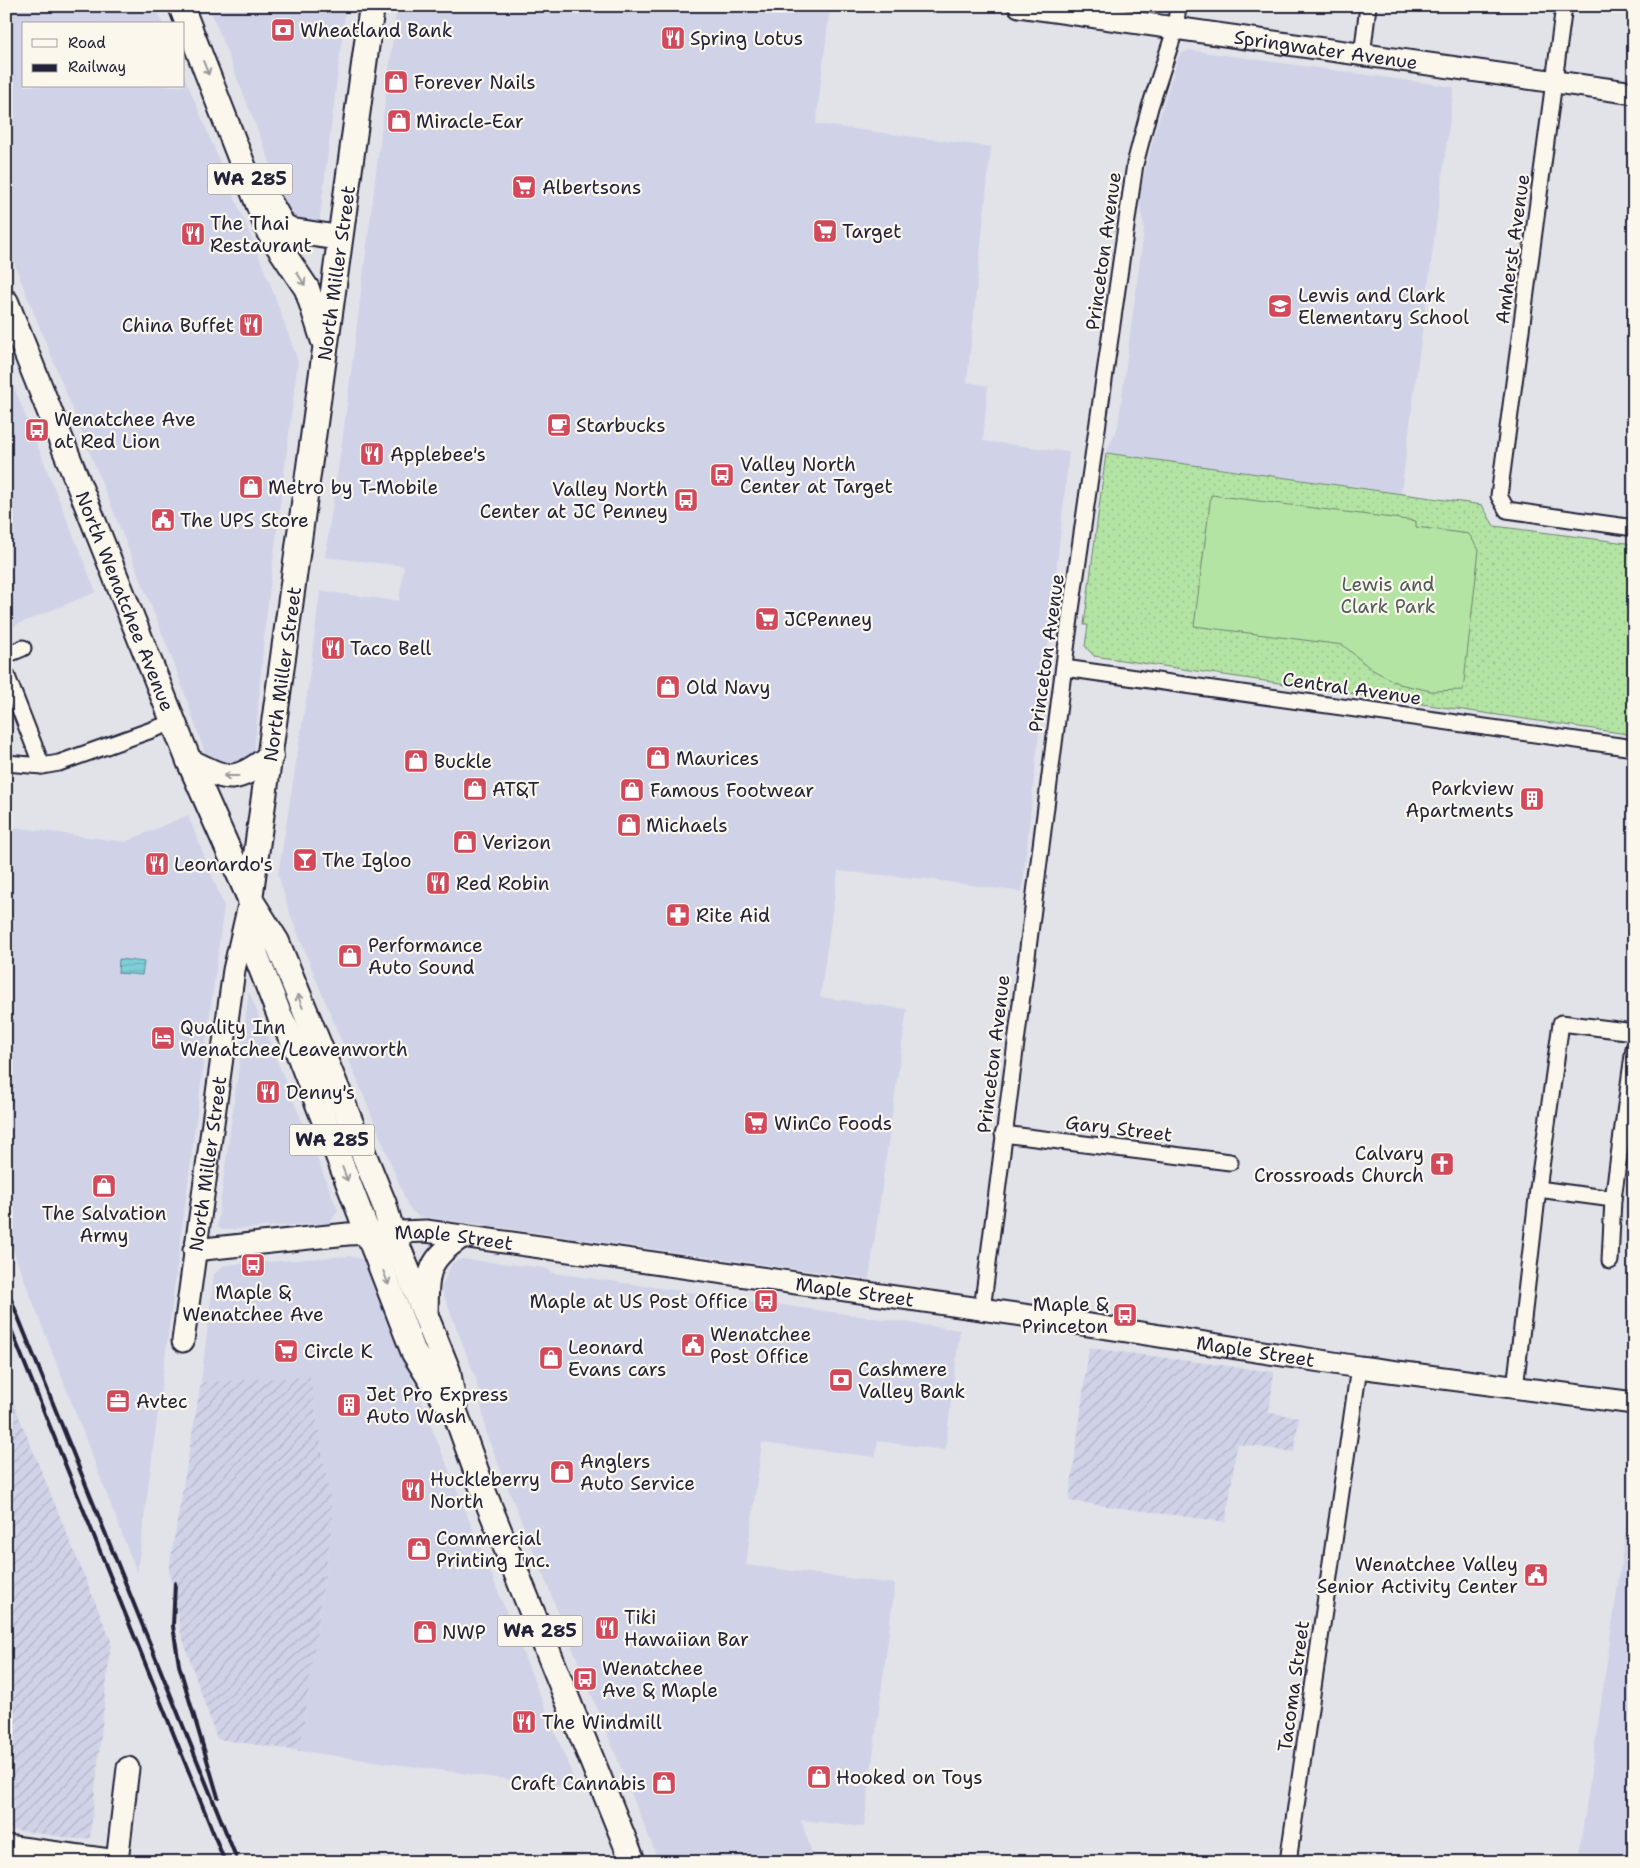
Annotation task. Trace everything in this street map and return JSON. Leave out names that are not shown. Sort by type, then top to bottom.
[{"type":"main road","name":"WA 285","points":[[181,6],[250,178],[269,232],[307,289],[326,348]]},
{"type":"main road","name":"North Miller Street","points":[[250,899],[372,6]]},
{"type":"main road","name":"WA 285","points":[[250,178],[269,202],[283,226],[293,231],[340,238]]},
{"type":"main road","name":"North Wenatchee Avenue","points":[[6,302],[189,761],[250,899],[277,942],[384,1204],[392,1232],[448,1371],[454,1412],[490,1509],[633,1862]]},
{"type":"main road","points":[[189,761],[231,778],[247,774],[271,756]]},
{"type":"main road","name":"North Wenatchee Avenue","points":[[250,899],[256,955],[279,1014],[296,1047],[414,1353],[437,1390],[454,1412]]},
{"type":"street","name":"Springwater Avenue","points":[[1019,6],[1175,30],[1634,93]]},
{"type":"street","name":"Princeton Avenue","points":[[982,1310],[1064,668],[1136,164],[1150,107],[1175,30],[1178,6]]},
{"type":"street","points":[[1362,56],[1368,6]]},
{"type":"street","name":"Amherst Avenue","points":[[1564,6],[1499,496],[1507,510],[1634,528]]},
{"type":"street","points":[[6,655],[23,648]]},
{"type":"street","name":"Central Avenue","points":[[1064,668],[1634,748]]},
{"type":"street","points":[[6,674],[42,766]]},
{"type":"street","points":[[6,763],[42,766],[76,758],[174,722]]},
{"type":"street","name":"North Miller Street","points":[[183,1341],[234,970],[250,899]]},
{"type":"street","points":[[1515,1388],[1538,1189],[1561,1023],[1634,1032]]},
{"type":"street","points":[[1610,1261],[1613,1199],[1634,1048]]},
{"type":"street","name":"Gary Street","points":[[1003,1134],[1230,1162]]},
{"type":"street","points":[[1538,1189],[1613,1199]]},
{"type":"street","name":"Maple Street","points":[[194,1250],[368,1232],[426,1231],[982,1310],[1359,1367],[1634,1403]]},
{"type":"street","name":"WA 285","points":[[427,1317],[428,1278],[434,1264],[442,1250],[464,1236]]},
{"type":"street","name":"Tacoma Street","points":[[1288,1862],[1359,1367]]},
{"type":"street","points":[[6,1846],[117,1861],[128,1768]]},
{"type":"shaded area","points":[[6,6],[156,6],[162,22],[22,22],[22,88],[185,88],[185,77],[271,286],[298,361],[265,627],[253,765],[209,765],[174,663],[6,243]]},
{"type":"shaded area","points":[[209,6],[346,6],[319,225],[293,221]]},
{"type":"shaded area","points":[[397,6],[830,6],[816,124],[991,147],[967,382],[988,386],[983,441],[1069,452],[1022,892],[926,879],[838,871],[820,997],[907,1009],[869,1279],[418,1216],[409,1208],[291,917],[278,875],[308,688],[320,591],[399,601],[404,566],[325,557],[344,428]]},
{"type":"shaded area","name":"Lewis and Clark Elementary School","points":[[1189,50],[1454,87],[1401,493],[1106,453],[1118,426],[1144,229],[1139,197],[1155,131],[1179,55]]},
{"type":"shaded area","points":[[6,367],[96,592],[6,629]]},
{"type":"shaded area","points":[[188,815],[224,906],[137,1573],[6,1232],[6,826],[125,842]]},
{"type":"shaded area","points":[[249,992],[338,1210],[330,1223],[223,1230],[217,1227]]},
{"type":"shaded area","points":[[349,1256],[364,1260],[578,1789],[300,1751],[333,1517],[310,1378],[201,1382],[214,1274],[224,1265]]},
{"type":"shaded area","points":[[462,1259],[546,1268],[553,1273],[960,1330],[945,1450],[878,1441],[875,1457],[762,1443],[746,1565],[895,1584],[864,1827],[801,1820],[815,1862],[659,1862],[487,1436],[476,1379],[441,1288],[452,1263]]},
{"type":"shaded area","points":[[1089,1348],[1274,1372],[1269,1413],[1299,1417],[1294,1452],[1237,1444],[1226,1522],[1069,1501]]},
{"type":"shaded area","points":[[310,1377],[333,1517],[300,1751],[217,1739],[181,1634],[169,1569],[201,1382]]},
{"type":"shaded area","points":[[6,1385],[111,1641],[90,1838],[78,1839],[6,1829]]},
{"type":"shaded area","points":[[1634,1472],[1634,1862],[1578,1862],[1592,1766]]},
{"type":"green space","name":"Lewis and Clark Park","points":[[1106,453],[1482,505],[1494,526],[1634,544],[1634,735],[1094,656],[1085,646],[1088,625],[1084,625]]},
{"type":"green space","points":[[1211,495],[1416,521],[1416,527],[1469,534],[1479,550],[1463,690],[1431,691],[1399,684],[1371,669],[1343,645],[1194,626]]},
{"type":"water","points":[[119,959],[144,962],[142,975],[118,973]]},
{"type":"railway","points":[[6,1287],[238,1862]]},
{"type":"railway","points":[[6,1317],[225,1862]]},
{"type":"railway","points":[[175,1583],[173,1626],[179,1665],[218,1797]]},
{"type":"place","name":"Wheatland Bank","points":[[283,30]]},
{"type":"place","name":"Spring Lotus","points":[[673,38]]},
{"type":"place","name":"Forever Nails","points":[[396,82]]},
{"type":"place","name":"Miracle-Ear","points":[[399,121]]},
{"type":"place","name":"Albertsons","points":[[524,187]]},
{"type":"place","name":"Target","points":[[825,231]]},
{"type":"place","name":"The Thai Restaurant","points":[[193,234]]},
{"type":"place","name":"Lewis and Clark Elementary School","points":[[1280,306]]},
{"type":"place","name":"China Buffet","points":[[251,325]]},
{"type":"place","name":"Starbucks","points":[[559,425]]},
{"type":"place","name":"Wenatchee Ave at Red Lion","points":[[37,430]]},
{"type":"place","name":"Applebee's","points":[[372,454]]},
{"type":"place","name":"Valley North Center at Target","points":[[722,475]]},
{"type":"place","name":"Metro by T-Mobile","points":[[251,487]]},
{"type":"place","name":"Valley North Center at JC Penney","points":[[686,500]]},
{"type":"place","name":"The UPS Store","points":[[163,520]]},
{"type":"place","name":"JCPenney","points":[[767,619]]},
{"type":"place","name":"Taco Bell","points":[[333,648]]},
{"type":"place","name":"Old Navy","points":[[668,687]]},
{"type":"place","name":"Maurices","points":[[658,758]]},
{"type":"place","name":"Buckle","points":[[416,761]]},
{"type":"place","name":"AT&T","points":[[475,789]]},
{"type":"place","name":"Famous Footwear","points":[[632,790]]},
{"type":"place","name":"Parkview Apartments","points":[[1532,799]]},
{"type":"place","name":"Michaels","points":[[629,825]]},
{"type":"place","name":"Verizon","points":[[465,842]]},
{"type":"place","name":"The Igloo","points":[[305,860]]},
{"type":"place","name":"Leonardo's","points":[[157,864]]},
{"type":"place","name":"Red Robin","points":[[438,883]]},
{"type":"place","name":"Rite Aid","points":[[678,915]]},
{"type":"place","name":"Performance Auto Sound","points":[[350,956]]},
{"type":"place","name":"Quality Inn Wenatchee/Leavenworth","points":[[163,1038]]},
{"type":"place","name":"Denny's","points":[[268,1092]]},
{"type":"place","name":"WinCo Foods","points":[[756,1123]]},
{"type":"place","name":"Calvary Crossroads Church","points":[[1442,1164]]},
{"type":"place","name":"The Salvation Army","points":[[104,1186]]},
{"type":"place","name":"Maple & Wenatchee Ave","points":[[253,1265]]},
{"type":"place","name":"Maple at US Post Office","points":[[766,1301]]},
{"type":"place","name":"Maple & Princeton","points":[[1125,1315]]},
{"type":"place","name":"Wenatchee Post Office","points":[[693,1345]]},
{"type":"place","name":"Circle K","points":[[286,1351]]},
{"type":"place","name":"Leonard Evans cars","points":[[551,1358]]},
{"type":"place","name":"Cashmere Valley Bank","points":[[841,1380]]},
{"type":"place","name":"Avtec","points":[[118,1401]]},
{"type":"place","name":"Jet Pro Express Auto Wash","points":[[349,1405]]},
{"type":"place","name":"Anglers Auto Service","points":[[562,1472]]},
{"type":"place","name":"Huckleberry North","points":[[413,1490]]},
{"type":"place","name":"Commercial Printing Inc.","points":[[419,1549]]},
{"type":"place","name":"Wenatchee Valley Senior Activity Center","points":[[1536,1575]]},
{"type":"place","name":"Tiki Hawaiian Bar","points":[[607,1628]]},
{"type":"place","name":"NWP","points":[[425,1632]]},
{"type":"place","name":"Wenatchee Ave & Maple","points":[[585,1679]]},
{"type":"place","name":"The Windmill","points":[[524,1722]]},
{"type":"place","name":"Hooked on Toys","points":[[819,1777]]},
{"type":"place","name":"Craft Cannabis","points":[[664,1783]]}]
